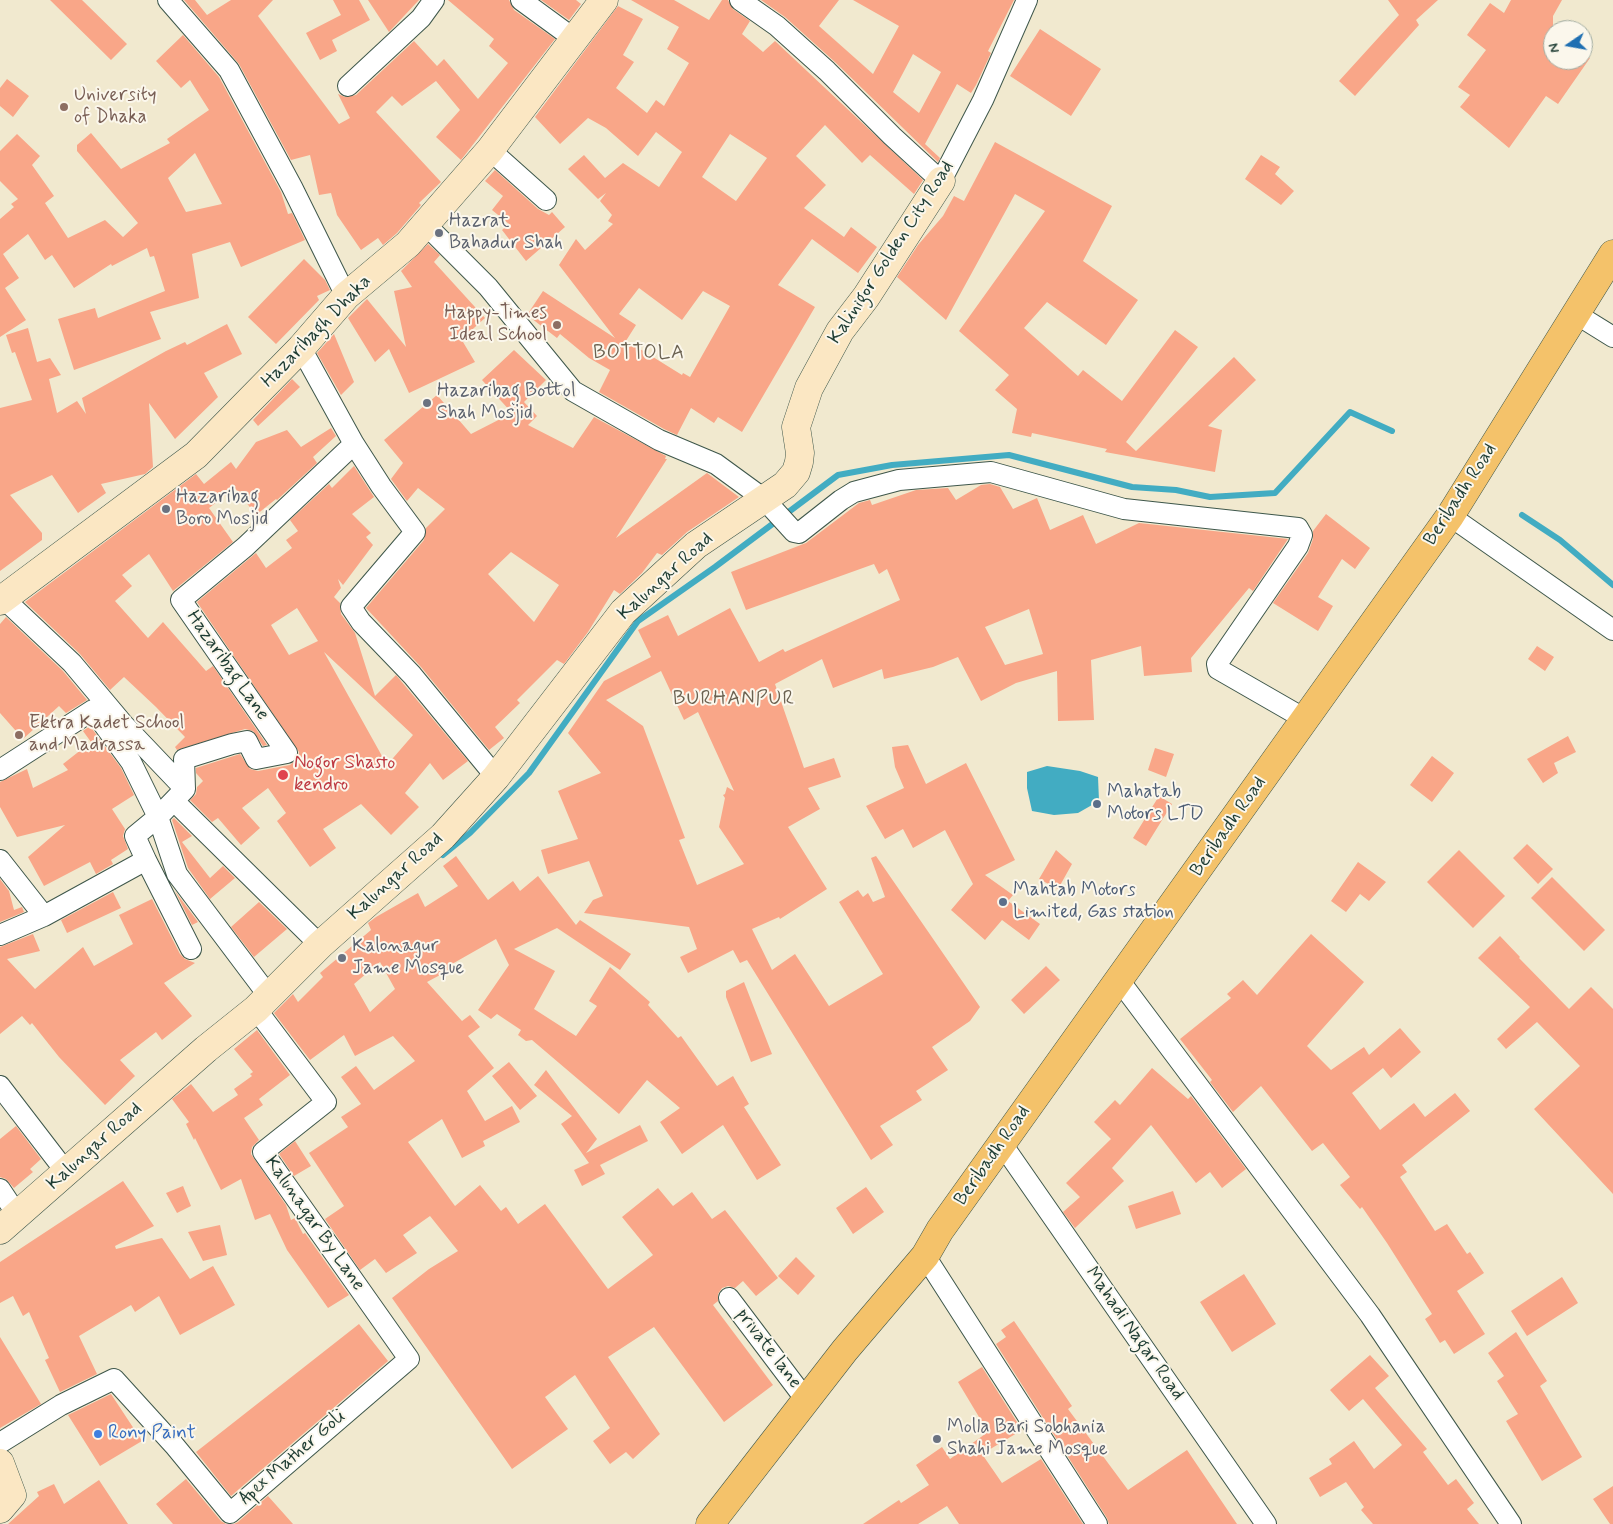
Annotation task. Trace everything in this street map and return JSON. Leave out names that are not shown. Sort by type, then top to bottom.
[{"type":"highway","name":"Beribadh Road","points":[[710,1524],[845,1350],[925,1256],[940,1230],[1450,516],[1613,254]]},
{"type":"street","points":[[168,0],[229,70],[292,187],[346,296]]},
{"type":"street","points":[[348,86],[421,18],[434,0]]},
{"type":"street","points":[[521,0],[573,38]]},
{"type":"street","name":"Hazaribagh Dhaka","points":[[2,600],[196,455],[301,348],[346,296],[408,244],[490,150],[573,38],[604,0]]},
{"type":"street","points":[[740,0],[777,26],[827,71],[892,136],[941,181]]},
{"type":"street","name":"Kalinigor Golden City Road","points":[[769,504],[796,472],[800,453],[796,427],[809,388],[840,331],[892,259],[941,181],[983,100],[1027,0]]},
{"type":"street","points":[[490,150],[546,200]]},
{"type":"street","points":[[425,224],[488,286],[573,391],[658,440],[716,464],[769,504],[794,532],[799,533],[854,492],[899,480],[991,472],[1124,509],[1298,528],[1302,536],[1298,546],[1217,664],[1218,669],[1305,719]]},
{"type":"street","points":[[1576,314],[1613,337]]},
{"type":"street","points":[[301,348],[354,444],[381,486],[415,532],[351,607],[361,622],[412,675],[496,777]]},
{"type":"street","name":"Hazaribag Lane","points":[[180,795],[184,759],[247,741],[256,759],[288,753],[181,600],[245,548],[354,444]]},
{"type":"street","name":"Kalungar Road","points":[[9,1223],[262,1002],[320,945],[443,836],[496,777],[623,612],[696,545],[769,504]]},
{"type":"street","points":[[1450,516],[1613,630]]},
{"type":"street","points":[[2,600],[72,663],[180,795],[320,945]]},
{"type":"street","points":[[0,770],[93,710],[131,762],[158,817],[177,874],[262,1002]]},
{"type":"street","points":[[180,795],[135,836],[191,949]]},
{"type":"street","points":[[0,860],[44,916]]},
{"type":"street","points":[[0,934],[44,916],[146,860]]},
{"type":"street","points":[[1119,980],[1370,1315],[1511,1524]]},
{"type":"street","name":"Kalunagar By Lane","points":[[262,1002],[326,1102],[263,1152],[409,1359]]},
{"type":"street","points":[[0,1086],[66,1172]]},
{"type":"street","name":"Mahadi Nagar Road","points":[[1002,1144],[1266,1524]]},
{"type":"street","points":[[0,1189],[9,1223]]},
{"type":"street","points":[[925,1256],[1097,1524]]},
{"type":"street","name":"private lane","points":[[729,1298],[806,1400]]},
{"type":"street","name":"Apex Mather Goli","points":[[0,1443],[61,1405],[114,1379],[174,1445],[230,1513],[409,1359]]},
{"type":"street","points":[[0,1463],[12,1495],[0,1509]]},
{"type":"water","points":[[1047,766],[1080,771],[1098,777],[1099,801],[1078,813],[1054,815],[1032,811],[1027,788],[1027,772]]},
{"type":"building","points":[[50,0],[82,0],[127,44],[111,60]]},
{"type":"building","points":[[184,0],[195,0],[207,15],[231,0],[273,0],[258,16],[339,124],[350,118],[338,94],[345,97],[356,95],[414,41],[437,66],[444,59],[478,99],[508,63],[489,46],[494,39],[448,0],[509,0],[514,10],[555,39],[461,160],[436,137],[460,110],[436,81],[402,106],[392,96],[376,112],[441,182],[419,203],[421,205],[397,233],[383,245],[378,238],[361,250],[337,215],[331,193],[319,195],[310,155],[291,160],[239,64]]},
{"type":"building","points":[[333,0],[359,0],[370,20],[332,40],[337,51],[320,60],[306,33],[341,15]]},
{"type":"building","points":[[368,0],[419,0],[389,32]]},
{"type":"building","points":[[541,0],[576,0],[581,4],[569,20]]},
{"type":"building","points":[[631,0],[674,0],[709,20],[722,0],[728,0],[733,9],[750,21],[742,34],[763,52],[775,41],[923,180],[914,194],[870,155],[862,163],[825,125],[796,156],[826,185],[804,208],[844,237],[851,227],[877,247],[858,273],[812,239],[778,285],[815,307],[742,432],[718,417],[714,423],[691,408],[677,435],[664,429],[599,392],[610,370],[589,358],[560,334],[557,338],[527,315],[543,291],[615,338],[559,265],[576,239],[585,250],[613,224],[608,221],[612,215],[600,201],[606,193],[598,199],[568,169],[584,155],[605,178],[623,163],[659,187],[682,152],[656,132],[638,156],[606,128],[588,118],[560,144],[535,117],[618,6],[643,19],[623,55],[634,62],[616,88],[647,113],[656,100],[664,106],[689,63],[667,49],[679,27]],"holes":[[[730,134],[767,158],[736,201],[702,177]],[[639,288],[682,320],[703,291],[730,306],[690,377],[683,373],[682,375],[632,344],[629,347],[624,344],[636,325],[619,314]]]},
{"type":"building","points":[[761,0],[839,0],[819,26],[873,74],[899,26],[853,0],[1014,0],[988,51],[991,53],[976,85],[971,93],[957,84],[925,144],[940,158],[938,162],[835,62],[785,17]],"holes":[[[913,54],[941,72],[919,113],[893,92]]]},
{"type":"building","points":[[1388,0],[1438,0],[1416,20],[1419,25],[1355,96],[1339,81],[1399,15]]},
{"type":"building","points":[[1511,0],[1562,0],[1553,16],[1553,20],[1543,20],[1543,70],[1582,70],[1558,104],[1546,96],[1509,148],[1460,107],[1470,95],[1458,87],[1486,50],[1467,35],[1490,3],[1504,13]]},
{"type":"building","points":[[1040,29],[1101,69],[1071,116],[1010,76]]},
{"type":"building","points":[[183,35],[219,77],[281,192],[288,214],[292,213],[305,240],[241,267],[230,242],[192,254],[199,298],[150,312],[161,339],[74,370],[58,319],[95,308],[98,318],[165,291],[154,256],[150,257],[147,248],[112,266],[111,264],[74,288],[52,255],[45,260],[28,234],[3,254],[19,278],[5,288],[26,320],[0,337],[0,219],[14,207],[11,204],[18,199],[0,181],[0,151],[17,134],[40,156],[32,165],[54,196],[45,203],[68,238],[105,220],[123,237],[138,223],[77,151],[77,145],[91,133],[121,169],[170,143],[167,139],[209,110],[190,80],[181,88],[156,61]],"holes":[[[195,153],[222,204],[186,212],[168,178]]]},
{"type":"building","points":[[7,79],[29,96],[13,117],[0,106],[0,88]]},
{"type":"building","points":[[995,142],[1112,206],[1083,261],[1138,300],[1106,345],[1047,302],[1024,328],[1078,376],[1083,370],[1122,401],[1175,330],[1198,347],[1126,442],[1136,451],[1234,357],[1256,380],[1208,426],[1222,430],[1215,472],[1105,452],[1107,449],[1032,433],[1031,437],[1012,433],[1017,409],[995,390],[1009,375],[959,331],[1045,211],[1015,194],[946,320],[897,277],[918,245],[943,216],[954,196],[964,201]]},
{"type":"building","points":[[1261,155],[1280,167],[1275,174],[1294,191],[1281,205],[1245,179]]},
{"type":"building","points":[[495,170],[538,209],[549,215],[552,212],[565,227],[526,261],[502,230],[509,224],[492,210],[503,196],[485,181]]},
{"type":"building","points":[[428,244],[440,255],[434,262],[485,318],[464,337],[466,340],[463,342],[475,362],[409,393],[389,349],[375,362],[348,318],[367,299],[406,347],[394,291],[412,287],[401,271]]},
{"type":"building","points":[[304,259],[325,280],[330,290],[317,296],[319,300],[276,344],[248,317]]},
{"type":"building","points":[[227,324],[242,354],[204,373],[218,397],[175,439],[149,403],[153,467],[145,474],[101,484],[106,493],[78,513],[52,475],[10,495],[42,533],[42,540],[0,571],[0,408],[32,400],[15,352],[12,353],[6,335],[28,328],[37,362],[50,358],[61,375],[49,379],[57,413],[77,401],[86,414],[82,398],[166,351],[185,342],[187,345]]},
{"type":"building","points":[[334,334],[354,382],[341,395],[317,353]]},
{"type":"building","points":[[514,350],[546,380],[524,402],[537,416],[528,425],[573,448],[594,417],[666,456],[665,459],[667,459],[616,538],[707,473],[739,497],[687,532],[662,555],[657,553],[642,573],[620,594],[614,590],[588,632],[564,664],[557,660],[517,700],[520,703],[495,727],[504,738],[489,750],[421,667],[366,608],[424,540],[426,528],[445,509],[418,488],[407,501],[391,479],[403,463],[384,440],[437,395],[471,434],[512,413],[482,380]],"holes":[[[511,552],[559,585],[534,622],[488,574]]]},
{"type":"building","points":[[292,379],[300,387],[258,426],[253,420]]},
{"type":"building","points":[[331,428],[336,436],[313,457],[317,463],[277,500],[256,515],[235,488],[209,508],[233,542],[173,591],[149,554],[122,575],[132,586],[115,601],[148,638],[163,622],[206,671],[213,666],[267,745],[263,746],[253,731],[245,729],[177,750],[175,747],[185,737],[156,707],[124,677],[110,690],[80,654],[25,602],[196,474],[204,484],[231,462],[236,469],[256,442],[287,430],[301,447]]},
{"type":"building","points":[[354,466],[374,497],[352,514],[371,533],[366,537],[373,545],[343,585],[338,579],[341,588],[334,597],[340,603],[341,614],[355,633],[375,696],[396,675],[468,761],[443,780],[430,763],[405,793],[419,807],[391,835],[361,804],[323,829],[336,848],[310,867],[277,821],[286,813],[268,788],[242,808],[260,828],[241,845],[218,818],[212,822],[190,800],[196,794],[197,787],[203,781],[196,773],[196,768],[240,754],[250,769],[258,771],[290,765],[298,758],[299,752],[197,602],[256,553],[266,568],[292,548],[286,540],[298,531],[290,520],[329,484],[332,488]],"holes":[[[297,608],[318,641],[289,655],[271,625]],[[324,652],[413,735],[387,765]]]},
{"type":"building","points":[[990,484],[1000,487],[1013,509],[1037,498],[1050,530],[1083,515],[1096,544],[1139,523],[1288,539],[1253,591],[1249,588],[1191,658],[1192,672],[1144,676],[1141,646],[1091,660],[1094,720],[1058,721],[1057,671],[1016,683],[981,701],[958,657],[933,667],[884,679],[882,669],[833,688],[822,659],[775,684],[804,768],[834,758],[841,777],[808,788],[820,809],[788,827],[827,889],[780,919],[779,917],[752,929],[772,970],[795,954],[829,1006],[883,974],[839,902],[858,890],[863,897],[868,893],[873,902],[885,897],[871,858],[876,856],[980,1007],[970,1021],[932,1047],[948,1070],[916,1091],[922,1100],[880,1126],[893,1145],[871,1160],[747,960],[740,963],[733,950],[688,973],[680,957],[697,949],[689,927],[584,913],[593,900],[603,896],[589,861],[548,874],[541,850],[578,839],[558,791],[601,773],[568,733],[604,681],[651,657],[638,630],[668,615],[678,636],[730,608],[759,662],[783,649],[785,652],[900,600],[887,569],[879,574],[874,564],[746,610],[731,572],[806,543],[859,503],[870,500],[872,505],[916,490],[948,488],[956,500],[981,485]],"holes":[[[1029,609],[1043,654],[1005,665],[985,627]],[[661,671],[684,720],[698,712],[734,791],[727,787],[723,795],[725,798],[719,827],[744,864],[697,885],[679,840],[685,838],[643,726],[606,700]]]},
{"type":"building","points":[[1326,514],[1370,548],[1355,569],[1342,559],[1318,597],[1333,606],[1318,631],[1273,603],[1308,553],[1313,539],[1313,531]]},
{"type":"building","points":[[6,617],[63,671],[87,700],[66,713],[59,706],[23,739],[0,713],[0,624]]},
{"type":"building","points":[[1537,646],[1554,657],[1545,671],[1528,659]]},
{"type":"building","points":[[90,726],[121,768],[134,795],[112,809],[125,829],[123,836],[128,849],[111,860],[113,864],[96,874],[90,862],[44,886],[28,857],[65,825],[17,837],[0,807],[0,782],[27,769],[33,788],[68,770],[63,764],[91,742],[83,731]]},
{"type":"building","points":[[1568,736],[1576,752],[1554,763],[1558,773],[1543,783],[1527,759]]},
{"type":"building","points":[[908,745],[926,784],[966,763],[1015,860],[985,875],[1013,895],[1008,901],[1040,924],[1029,940],[1002,920],[985,940],[951,910],[973,884],[945,830],[913,848],[903,829],[885,839],[866,806],[904,788],[895,767],[892,747]]},
{"type":"building","points":[[1155,748],[1174,754],[1166,777],[1148,770]]},
{"type":"building","points":[[1432,756],[1454,773],[1432,802],[1410,785]]},
{"type":"building","points":[[1159,796],[1172,804],[1146,846],[1133,838]]},
{"type":"building","points":[[174,818],[192,836],[182,842],[210,878],[223,866],[235,878],[210,899],[188,868],[172,820]]},
{"type":"building","points":[[1527,844],[1553,869],[1538,884],[1513,858]]},
{"type":"building","points":[[1056,850],[1072,864],[1058,889],[1039,879]]},
{"type":"building","points":[[1459,850],[1505,896],[1473,928],[1427,882]]},
{"type":"building","points":[[456,856],[488,900],[513,881],[520,891],[538,876],[576,925],[580,920],[631,954],[620,970],[557,928],[514,949],[555,971],[534,1009],[576,1036],[597,1006],[589,1001],[610,967],[650,1002],[648,1005],[678,1038],[681,1036],[717,1086],[733,1076],[749,1104],[744,1107],[781,1165],[757,1180],[723,1125],[682,1154],[660,1122],[680,1108],[647,1080],[619,1114],[532,1040],[526,1041],[518,1035],[521,1030],[497,1014],[491,1019],[478,1010],[509,965],[496,939],[452,964],[453,968],[427,982],[462,1021],[470,1015],[480,1027],[468,1036],[494,1068],[467,1091],[485,1121],[512,1106],[520,1122],[483,1141],[485,1146],[462,1158],[442,1119],[408,1142],[455,1206],[480,1185],[501,1211],[506,1207],[518,1224],[545,1204],[608,1289],[653,1255],[622,1217],[658,1188],[673,1206],[692,1192],[712,1219],[725,1210],[778,1278],[756,1296],[743,1281],[735,1288],[728,1286],[722,1288],[718,1294],[718,1301],[713,1305],[773,1385],[724,1422],[654,1327],[608,1357],[660,1434],[633,1459],[626,1452],[610,1464],[593,1441],[610,1428],[575,1375],[545,1397],[568,1429],[512,1469],[392,1298],[429,1269],[458,1251],[430,1216],[403,1235],[417,1253],[386,1273],[375,1259],[360,1270],[325,1219],[344,1206],[309,1153],[348,1127],[341,1117],[361,1104],[341,1077],[356,1066],[374,1090],[415,1061],[393,1036],[355,1056],[344,1035],[310,1060],[274,1013],[293,994],[298,1002],[323,977],[320,973],[371,930],[368,923],[376,917],[418,893],[425,907],[458,886],[443,866]],"holes":[[[380,962],[395,989],[370,1012],[354,984]]]},
{"type":"building","points":[[1358,862],[1386,882],[1369,901],[1360,894],[1346,912],[1331,901]]},
{"type":"building","points":[[1552,877],[1605,930],[1584,951],[1531,898]]},
{"type":"building","points":[[0,879],[9,891],[14,910],[22,907],[24,912],[0,922]]},
{"type":"building","points":[[175,891],[198,922],[192,925]]},
{"type":"building","points":[[113,892],[121,908],[67,933],[61,920]]},
{"type":"building","points":[[152,899],[180,954],[185,959],[195,963],[164,983],[192,1016],[162,1040],[156,1032],[120,1060],[135,1076],[105,1105],[59,1057],[32,1023],[30,1025],[22,1016],[0,1034],[0,947],[33,934],[40,951],[7,959],[35,989],[83,947],[94,966],[133,944],[119,915]]},
{"type":"building","points":[[259,902],[287,929],[254,957],[231,927]]},
{"type":"building","points":[[1311,934],[1364,982],[1307,1046],[1331,1070],[1364,1047],[1369,1055],[1400,1028],[1421,1052],[1391,1078],[1383,1068],[1352,1093],[1380,1130],[1414,1103],[1425,1117],[1455,1093],[1470,1111],[1402,1165],[1407,1172],[1400,1177],[1435,1231],[1447,1224],[1467,1254],[1470,1252],[1484,1273],[1457,1291],[1485,1334],[1454,1354],[1445,1340],[1440,1343],[1425,1319],[1432,1314],[1387,1243],[1362,1207],[1360,1209],[1340,1185],[1350,1177],[1323,1143],[1312,1151],[1261,1086],[1233,1112],[1210,1082],[1212,1080],[1180,1039],[1231,998],[1227,994],[1243,980],[1257,995]]},
{"type":"building","points":[[1500,936],[1569,1009],[1591,987],[1613,1009],[1613,1194],[1534,1109],[1580,1066],[1537,1022],[1506,1049],[1497,1039],[1530,1007],[1478,958]]},
{"type":"building","points":[[1046,966],[1060,980],[1024,1014],[1011,1000]]},
{"type":"building","points":[[744,982],[772,1054],[751,1062],[726,997],[726,991]]},
{"type":"building","points":[[257,1030],[290,1075],[259,1099],[263,1105],[244,1118],[259,1140],[252,1147],[251,1154],[286,1205],[291,1220],[295,1218],[303,1234],[305,1233],[349,1295],[328,1308],[287,1250],[270,1214],[255,1220],[241,1179],[221,1190],[186,1124],[189,1122],[172,1099],[191,1084],[213,1112],[238,1095],[234,1089],[252,1076],[250,1074],[253,1072],[234,1049]]},
{"type":"building","points":[[509,1062],[537,1096],[520,1110],[492,1076]]},
{"type":"building","points":[[1152,1068],[1188,1099],[1191,1096],[1246,1169],[1222,1188],[1210,1172],[1196,1183],[1151,1125],[1112,1168],[1124,1181],[1075,1228],[1063,1212],[1080,1197],[1066,1183],[1111,1139],[1094,1122],[1115,1100],[1120,1105]]},
{"type":"building","points":[[546,1070],[597,1139],[586,1153],[640,1125],[648,1141],[600,1165],[605,1174],[582,1186],[574,1170],[589,1163],[561,1124],[572,1116],[534,1085]]},
{"type":"building","points":[[16,1126],[41,1159],[30,1169],[33,1172],[14,1188],[6,1179],[0,1177],[0,1139]]},
{"type":"building","points":[[295,1141],[311,1166],[294,1176],[279,1154]]},
{"type":"building","points":[[123,1181],[154,1226],[115,1246],[116,1249],[162,1238],[190,1279],[213,1266],[235,1305],[180,1335],[159,1296],[135,1312],[131,1305],[79,1336],[97,1374],[60,1392],[45,1360],[49,1358],[29,1312],[23,1316],[13,1296],[0,1303],[0,1262]]},
{"type":"building","points":[[183,1186],[191,1206],[177,1213],[166,1193]]},
{"type":"building","points":[[866,1187],[884,1212],[853,1234],[836,1208]]},
{"type":"building","points":[[1173,1191],[1181,1214],[1136,1229],[1128,1206]]},
{"type":"building","points":[[220,1225],[227,1255],[203,1261],[188,1232]]},
{"type":"building","points":[[796,1257],[815,1276],[798,1295],[778,1276]]},
{"type":"building","points":[[1244,1274],[1276,1324],[1232,1352],[1200,1302]]},
{"type":"building","points":[[1562,1277],[1578,1303],[1527,1336],[1511,1311]]},
{"type":"building","points":[[1014,1321],[1072,1406],[1068,1409],[1128,1490],[1187,1450],[1237,1524],[1109,1524],[996,1344],[1006,1337],[1001,1330]]},
{"type":"building","points":[[359,1324],[388,1361],[231,1496],[196,1452]]},
{"type":"building","points":[[1516,1332],[1547,1381],[1540,1386],[1582,1457],[1542,1481],[1506,1421],[1518,1414],[1497,1381],[1504,1376],[1488,1353]]},
{"type":"building","points":[[0,1337],[41,1404],[0,1428]]},
{"type":"building","points":[[1370,1355],[1389,1376],[1375,1388],[1427,1449],[1423,1452],[1448,1485],[1456,1479],[1474,1503],[1467,1509],[1479,1524],[1373,1524],[1361,1510],[1364,1507],[1346,1482],[1320,1497],[1309,1478],[1332,1464],[1329,1459],[1354,1441],[1374,1469],[1402,1445],[1363,1399],[1349,1411],[1330,1390]]},
{"type":"building","points":[[982,1367],[1022,1430],[982,1454],[1002,1483],[1041,1459],[1083,1524],[959,1524],[947,1506],[918,1524],[863,1524],[899,1500],[901,1503],[929,1485],[916,1465],[942,1447],[950,1459],[988,1432],[958,1382]]},
{"type":"building","points":[[111,1394],[142,1441],[100,1466],[68,1415]]},
{"type":"building","points":[[186,1479],[221,1521],[226,1524],[173,1524],[156,1504]]},
{"type":"building","points":[[99,1480],[128,1524],[8,1524],[39,1496],[37,1492],[54,1484],[64,1504]]},
{"type":"building","points":[[1613,1486],[1613,1524],[1610,1524],[1593,1499]]},
{"type":"building","points":[[268,1496],[293,1524],[234,1524],[238,1522]]},
{"type":"waterway","points":[[443,855],[470,833],[529,773],[638,621],[715,567],[838,475],[892,465],[1009,455],[1132,487],[1176,490],[1210,497],[1275,493],[1350,412],[1392,431]]},
{"type":"waterway","points":[[1522,515],[1560,540],[1613,585]]},
{"type":"place","name":"University of Dhaka","points":[[64,107]]},
{"type":"place","name":"Hazrat Bahadur Shah","points":[[439,233]]},
{"type":"place","name":"Happy-Times Ideal School","points":[[557,325]]},
{"type":"place","name":"Hazaribag Bottol Shah Mosjid","points":[[427,403]]},
{"type":"place","name":"Hazaribag Boro Mosjid","points":[[166,509]]},
{"type":"place","name":"Ektra Kadet School and Madrassa","points":[[19,735]]},
{"type":"place","name":"Nogor Shasto kendro","points":[[283,775]]},
{"type":"place","name":"Mahatab Motors LTD","points":[[1097,804]]},
{"type":"place","name":"Mahtab Motors Limited, Gas station","points":[[1003,902]]},
{"type":"place","name":"Kalonagur Jame Mosque","points":[[342,958]]},
{"type":"place","name":"Rony Paint","points":[[98,1434]]},
{"type":"place","name":"Molla Bari Sobhania Shahi Jame Mosque","points":[[937,1439]]},
{"type":"district","name":"BOTTOLA","points":[[639,354]]},
{"type":"district","name":"BURHANPUR","points":[[734,700]]}]
